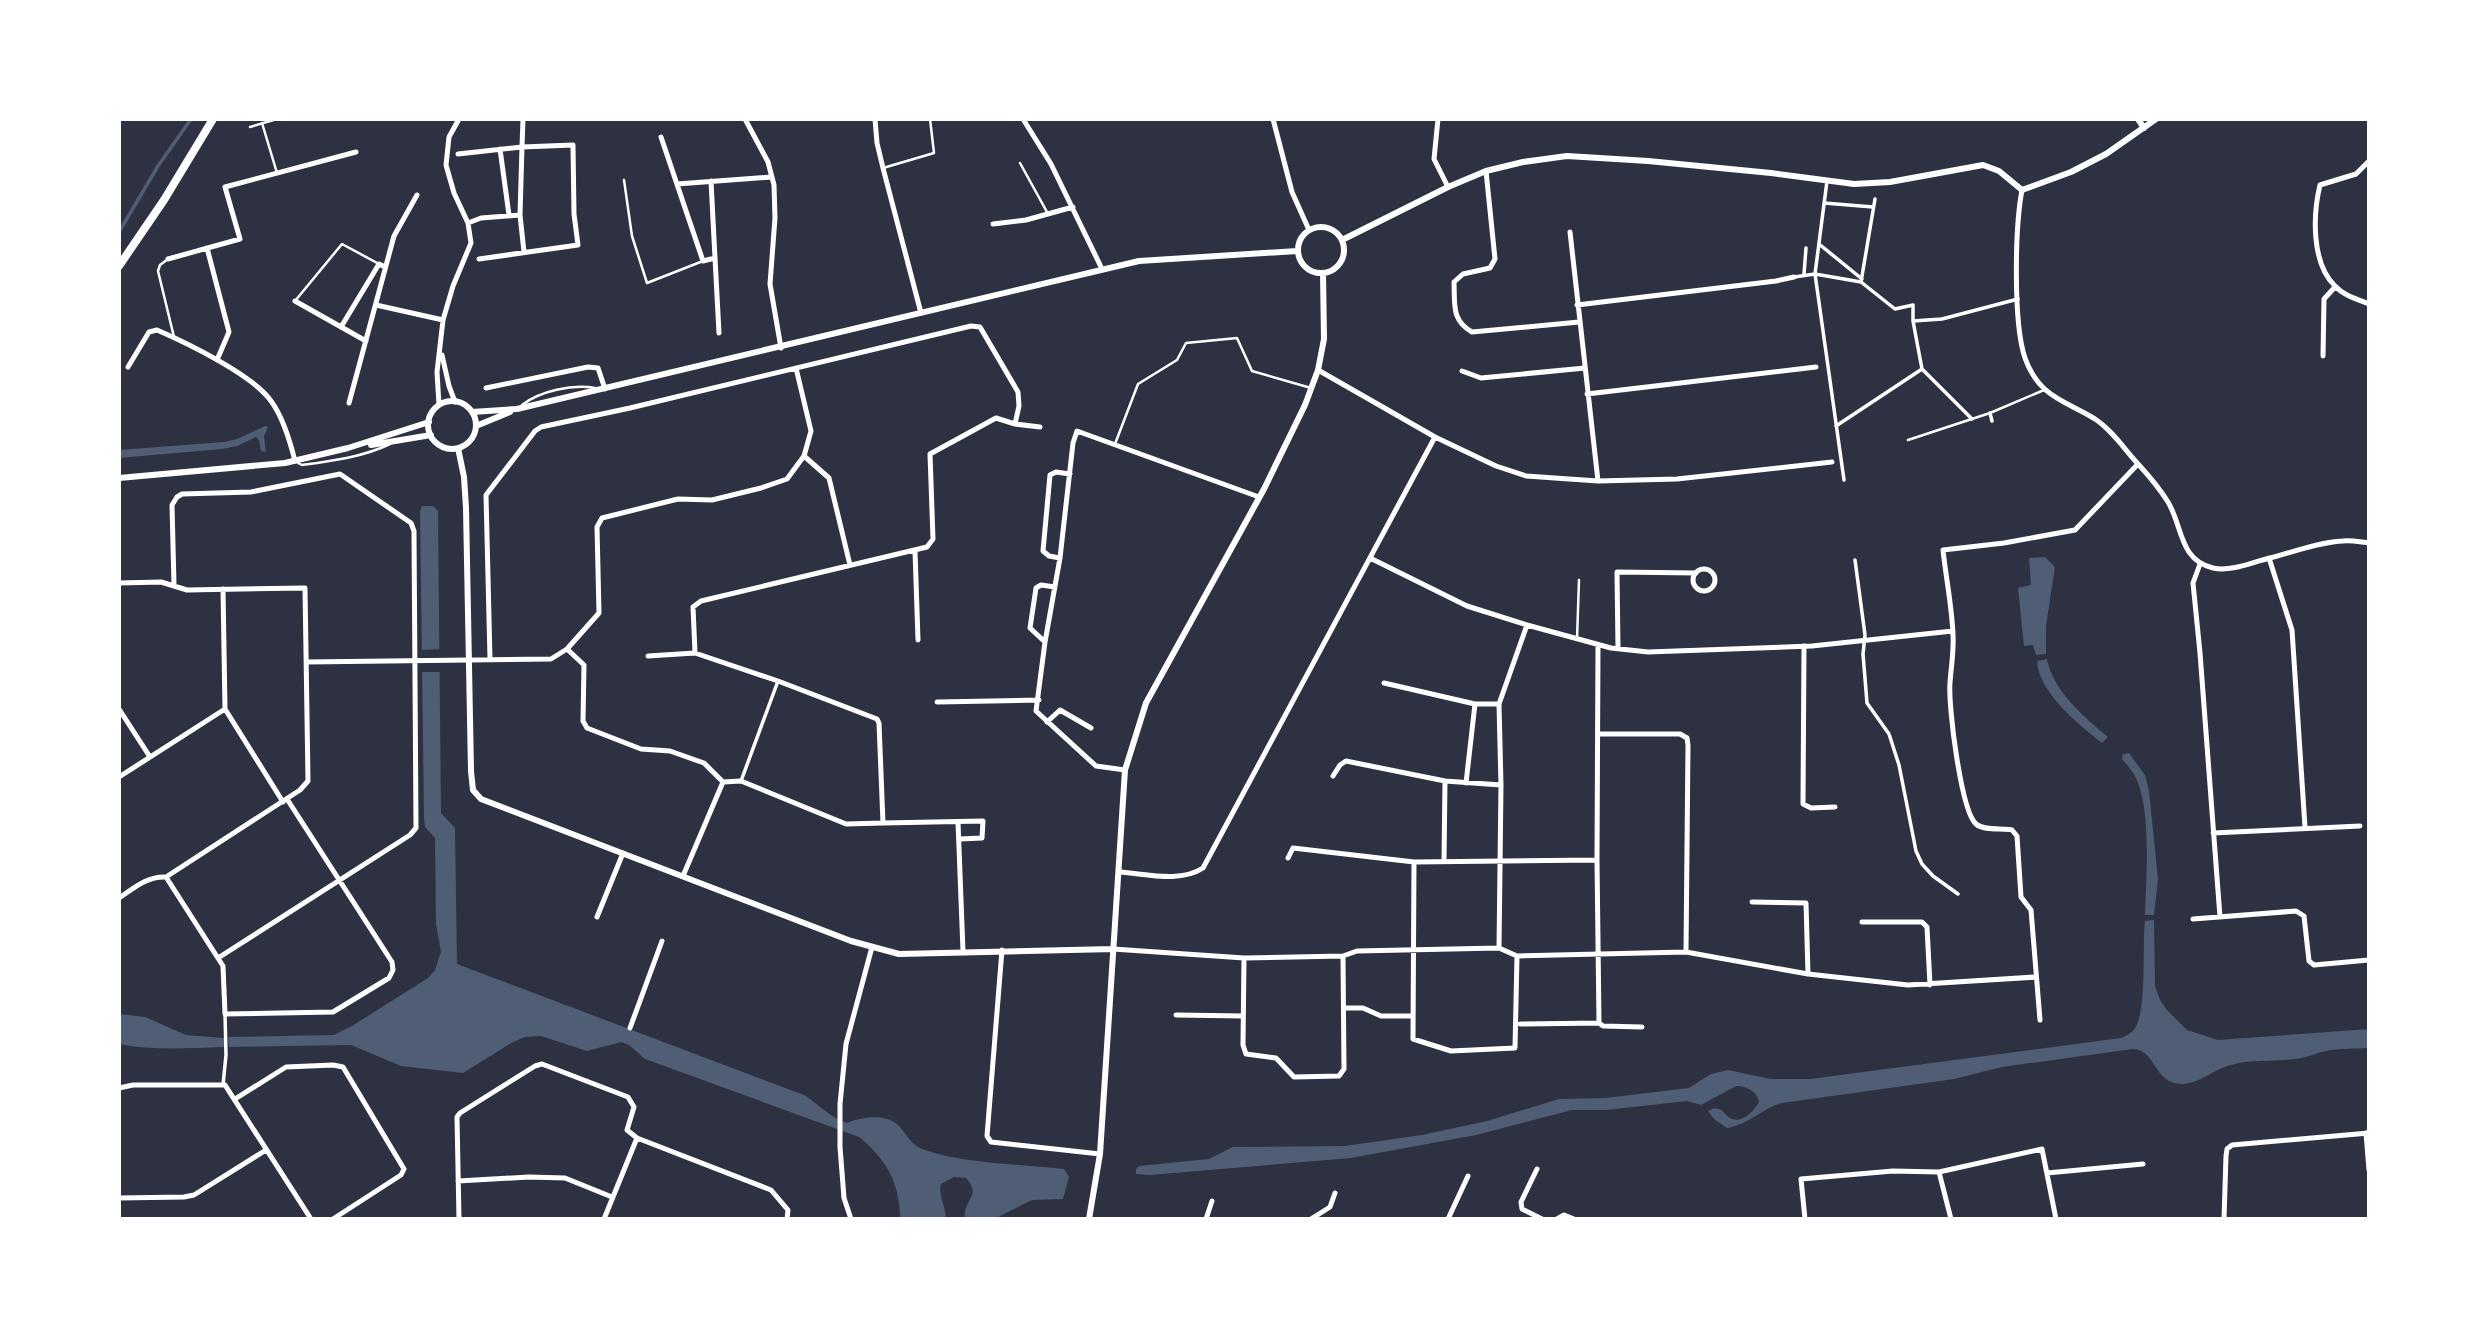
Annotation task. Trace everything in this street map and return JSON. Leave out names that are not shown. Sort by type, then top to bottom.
[{"type":"main road","points":[[119,267],[214,119]]},
{"type":"street","points":[[439,405],[437,372],[443,320],[456,276],[470,250],[471,236],[446,165],[449,137],[459,119]]},
{"type":"street","points":[[523,119],[520,215],[524,252]]},
{"type":"street","points":[[745,119],[768,162],[772,177],[776,205],[770,284],[781,348]]},
{"type":"street","points":[[874,119],[883,168],[921,313]]},
{"type":"street","points":[[1023,119],[1051,164],[1102,269]]},
{"type":"street","points":[[1273,119],[1292,192],[1309,230]]},
{"type":"street","points":[[1438,119],[1434,159],[1448,187]]},
{"type":"street","points":[[2138,119],[2144,128]]},
{"type":"street","points":[[2022,190],[2071,172],[2106,155],[2156,119]]},
{"type":"street","points":[[661,137],[703,261],[715,258]]},
{"type":"street","points":[[458,154],[573,145],[574,214],[578,245],[479,259]]},
{"type":"street","points":[[500,149],[509,215]]},
{"type":"street","points":[[169,259],[240,239],[225,187],[356,152]]},
{"type":"street","points":[[1342,240],[1486,171],[1522,162],[1567,156],[1701,166],[1875,184],[1983,165],[1999,171],[2022,190]]},
{"type":"street","points":[[2369,161],[2356,174],[2320,185],[2316,209],[2321,263],[2335,287],[2345,295],[2369,304]]},
{"type":"street","points":[[1486,171],[1495,258],[1490,268],[1462,274],[1454,282],[1455,316],[1462,326],[1472,332],[1578,323]]},
{"type":"street","points":[[677,184],[772,177]]},
{"type":"street","points":[[711,181],[719,333]]},
{"type":"street","points":[[1827,181],[1815,274],[1843,480]]},
{"type":"street","points":[[2022,190],[2018,209],[2018,299],[2020,332],[2026,360],[2044,390],[2056,400],[2095,419],[2138,464],[2167,500],[2183,545],[2200,564],[2223,569],[2342,541],[2369,543]]},
{"type":"street","points":[[341,327],[382,266],[394,236],[417,195]]},
{"type":"street","points":[[1861,281],[1875,199]]},
{"type":"street","points":[[1824,203],[1873,207]]},
{"type":"street","points":[[993,224],[1048,215],[1073,207]]},
{"type":"street","points":[[468,223],[481,218],[520,215]]},
{"type":"street","points":[[1329,228],[1342,240],[1344,252],[1340,263],[1329,272],[1322,274],[1306,268],[1300,261],[1297,251],[1301,238],[1309,230],[1329,228]]},
{"type":"street","points":[[1570,232],[1578,323],[1598,481]]},
{"type":"street","points":[[1819,244],[1895,309],[1913,305],[1913,321],[1922,369],[1972,419]]},
{"type":"street","points":[[208,248],[229,332],[217,360]]},
{"type":"street","points":[[1804,275],[1806,248]]},
{"type":"street","points":[[472,412],[517,409],[1139,261],[1297,251]]},
{"type":"street","points":[[349,403],[376,304],[382,266]]},
{"type":"street","points":[[1089,1219],[1100,1154],[1125,770],[1146,703],[1305,405],[1318,370],[1324,339],[1322,274]]},
{"type":"street","points":[[1577,305],[1815,274],[1861,281]]},
{"type":"street","points":[[2323,356],[2323,299],[2335,287]]},
{"type":"street","points":[[1913,321],[1942,319],[2018,299]]},
{"type":"street","points":[[295,301],[366,341]]},
{"type":"street","points":[[376,304],[443,320]]},
{"type":"street","points":[[490,659],[486,495],[535,431],[541,427],[971,326],[981,327],[1018,392],[1019,406],[1015,424]]},
{"type":"street","points":[[128,367],[149,332],[157,330],[217,360],[267,395],[277,411],[295,461]]},
{"type":"street","points":[[441,348],[455,402]]},
{"type":"street","points":[[1587,394],[1826,366]]},
{"type":"street","points":[[486,388],[598,368],[605,389]]},
{"type":"street","points":[[306,662],[551,659],[567,649],[599,613],[597,527],[602,518],[678,499],[712,500],[787,479],[804,456],[811,431],[796,368]]},
{"type":"street","points":[[1462,371],[1481,378],[1585,368]]},
{"type":"street","points":[[1836,426],[1922,369]]},
{"type":"street","points":[[1318,370],[1435,437],[1496,466],[1526,476],[1598,481],[1677,479],[1841,461]]},
{"type":"street","points":[[455,402],[465,405],[472,412],[476,426],[472,438],[458,448],[442,447],[431,435],[429,422],[439,405],[455,402]]},
{"type":"street","points":[[476,426],[517,409]]},
{"type":"street","points":[[1990,413],[1992,421]]},
{"type":"street","points":[[695,653],[693,607],[701,601],[927,547],[933,539],[930,454],[996,418],[1040,427]]},
{"type":"street","points":[[119,478],[295,461],[348,448],[429,422]]},
{"type":"street","points":[[1125,770],[1096,766],[1036,711],[1060,558],[1073,443],[1077,431],[1258,497]]},
{"type":"street","points":[[348,448],[431,435]]},
{"type":"street","points":[[1120,872],[1181,877],[1194,874],[1203,868],[1435,437]]},
{"type":"street","points":[[458,448],[464,477],[466,508],[473,790],[487,802],[872,947],[899,954],[1113,949],[1244,958],[1343,956],[1357,951],[1499,948],[1517,956],[1686,952],[1808,974],[1930,985],[2036,977]]},
{"type":"street","points":[[804,456],[829,478],[850,565]]},
{"type":"street","points":[[2039,1020],[2031,910],[2021,897],[2017,836],[2012,830],[1989,829],[1976,824],[1968,812],[1955,744],[1950,684],[1954,656],[1953,631],[1943,550],[2004,543],[2075,530],[2138,464]]},
{"type":"street","points":[[1060,558],[1049,556],[1043,551],[1051,475],[1056,472],[1070,474]]},
{"type":"street","points":[[174,585],[172,505],[182,494],[251,492],[340,474],[411,523],[414,531],[417,661],[416,828],[410,835],[218,958]]},
{"type":"street","points":[[915,551],[918,640]]},
{"type":"street","points":[[1370,558],[1467,606],[1577,640],[1648,652],[1804,646],[1953,631]]},
{"type":"street","points":[[2269,558],[2292,630],[2305,827]]},
{"type":"street","points":[[1855,560],[1865,641],[1863,654],[1867,703],[1889,734],[1899,765],[1916,851],[1922,864],[1958,894]]},
{"type":"street","points":[[2200,564],[2193,583],[2220,917]]},
{"type":"street","points":[[1618,648],[1617,572],[1696,573],[1705,569],[1711,572],[1715,581],[1712,587],[1702,591],[1696,587],[1693,580],[1696,573]]},
{"type":"street","points":[[119,583],[161,582],[187,590],[305,588],[308,783],[166,877],[148,879],[119,898]]},
{"type":"street","points":[[1045,642],[1030,628],[1036,588],[1041,585],[1055,587]]},
{"type":"street","points":[[223,589],[225,709],[392,962],[393,971],[389,978],[337,1011],[225,1014]]},
{"type":"street","points":[[1499,948],[1502,785],[1499,704],[1527,625]]},
{"type":"street","points":[[1598,645],[1599,1023]]},
{"type":"street","points":[[1804,646],[1803,804],[1811,808],[1835,807]]},
{"type":"street","points":[[567,649],[584,665],[583,721],[587,728],[641,750],[670,751],[704,764],[723,782],[741,781],[846,824],[983,821],[982,838],[960,839]]},
{"type":"street","points":[[648,656],[695,653],[877,719],[883,822]]},
{"type":"street","points":[[741,781],[778,681]]},
{"type":"street","points":[[1384,683],[1475,704],[1499,704]]},
{"type":"street","points":[[937,702],[1039,700]]},
{"type":"street","points":[[1466,783],[1475,704]]},
{"type":"street","points":[[119,709],[150,757]]},
{"type":"street","points":[[119,777],[225,709]]},
{"type":"street","points":[[1047,722],[1060,710],[1090,728]]},
{"type":"street","points":[[1598,734],[1680,734],[1687,738],[1686,952]]},
{"type":"street","points":[[1334,776],[1340,765],[1346,761],[1445,780],[1502,785]]},
{"type":"street","points":[[1444,861],[1445,780]]},
{"type":"street","points":[[683,876],[723,782]]},
{"type":"street","points":[[958,822],[962,951]]},
{"type":"street","points":[[2213,833],[2360,826]]},
{"type":"street","points":[[1288,858],[1293,848],[1414,862],[1597,860]]},
{"type":"street","points":[[597,917],[623,853]]},
{"type":"street","points":[[1414,862],[1413,1039],[1451,1051],[1515,1048],[1517,956]]},
{"type":"street","points":[[166,877],[223,966],[226,1030],[223,1085],[235,1099],[311,1219]]},
{"type":"street","points":[[1752,902],[1806,903],[1808,974]]},
{"type":"street","points":[[2193,919],[2296,911],[2304,916],[2309,961],[2314,965],[2369,960]]},
{"type":"street","points":[[1862,922],[1922,922],[1927,927],[1930,985]]},
{"type":"street","points":[[630,1027],[662,941]]},
{"type":"street","points":[[850,1219],[844,1198],[840,1111],[846,1044],[872,947]]},
{"type":"street","points":[[1002,950],[987,1136],[990,1142],[1100,1154]]},
{"type":"street","points":[[1244,958],[1242,1045],[1246,1054],[1276,1058],[1294,1077],[1339,1076],[1344,1069],[1343,956]]},
{"type":"street","points":[[1344,1008],[1363,1008],[1381,1016],[1413,1016]]},
{"type":"street","points":[[1176,1015],[1243,1016]]},
{"type":"street","points":[[1520,1024],[1599,1023],[1603,1026],[1643,1027]]},
{"type":"street","points":[[459,1219],[456,1122],[460,1113],[542,1064],[628,1097],[634,1107],[628,1130],[637,1138],[771,1190],[788,1210],[787,1219]]},
{"type":"street","points":[[235,1099],[286,1067],[333,1065],[343,1068],[404,1169],[401,1175],[333,1219]]},
{"type":"street","points":[[119,1088],[134,1085],[223,1085]]},
{"type":"street","points":[[2224,1219],[2226,1156],[2227,1149],[2232,1145],[2367,1133],[2369,1170]]},
{"type":"street","points":[[604,1219],[637,1138]]},
{"type":"street","points":[[1805,1219],[1801,1180],[1893,1171],[1939,1172],[2042,1149],[2056,1219]]},
{"type":"street","points":[[119,1198],[194,1195],[266,1150]]},
{"type":"street","points":[[2047,1173],[2143,1164]]},
{"type":"street","points":[[1537,1169],[1521,1202],[1522,1209],[1542,1219]]},
{"type":"street","points":[[1939,1172],[1951,1219]]},
{"type":"street","points":[[1448,1219],[1468,1176]]},
{"type":"street","points":[[458,1181],[565,1178],[612,1197]]},
{"type":"street","points":[[1311,1219],[1330,1207],[1335,1193]]},
{"type":"street","points":[[1206,1219],[1212,1200]]},
{"type":"street","points":[[1557,1219],[1564,1215],[1574,1219]]},
{"type":"lane","points":[[250,127],[277,119]]},
{"type":"lane","points":[[883,168],[934,153],[930,119]]},
{"type":"lane","points":[[262,123],[277,173]]},
{"type":"lane","points":[[1020,163],[1048,215]]},
{"type":"lane","points":[[624,180],[632,236],[647,283],[703,261]]},
{"type":"lane","points":[[295,301],[342,244],[382,266]]},
{"type":"lane","points":[[169,259],[160,265],[158,271],[174,337]]},
{"type":"lane","points":[[1115,444],[1138,384],[1177,360],[1186,343],[1237,338],[1252,372],[1311,388]]},
{"type":"lane","points":[[1908,440],[1990,413],[2044,390]]},
{"type":"lane","points":[[295,461],[302,465],[334,461],[376,450],[396,441]]},
{"type":"lane","points":[[1577,640],[1579,580]]},
{"type":"water","points":[[268,427],[264,436],[266,452],[261,451],[256,437],[237,446],[222,449],[119,458],[119,450],[224,442]]},
{"type":"water","points":[[422,506],[433,506],[438,511],[441,813],[455,828],[457,964],[804,1095],[847,1123],[866,1118],[893,1121],[913,1143],[925,1150],[975,1161],[1064,1169],[1069,1177],[1063,1199],[1032,1200],[994,1219],[965,1219],[966,1207],[973,1189],[966,1178],[954,1177],[941,1184],[946,1219],[900,1219],[897,1194],[890,1173],[877,1154],[859,1137],[645,1059],[629,1045],[621,1042],[587,1051],[541,1036],[525,1037],[463,1073],[401,1066],[351,1045],[229,1047],[228,1037],[334,1035],[428,978],[435,970],[441,952],[436,924],[435,838],[425,827],[424,818]]},
{"type":"water","points":[[2045,557],[2055,567],[2046,626],[2046,654],[2036,655],[2033,645],[2024,646],[2018,588],[2031,585],[2029,558]]},
{"type":"water","points":[[2047,659],[2050,671],[2063,692],[2080,712],[2108,737],[2102,743],[2052,696],[2039,673],[2037,661]]},
{"type":"water","points":[[2129,753],[2145,775],[2149,791],[2158,879],[2154,915],[2145,915],[2146,825],[2140,790],[2134,774],[2122,759],[2123,754]]},
{"type":"water","points":[[2154,920],[2155,986],[2167,1010],[2187,1030],[2218,1040],[2369,1029],[2369,1048],[2331,1050],[2295,1059],[2239,1063],[2194,1082],[2182,1084],[2165,1079],[2147,1055],[2133,1049],[2002,1067],[1954,1079],[1782,1103],[1742,1124],[1727,1128],[1708,1111],[1717,1108],[1736,1120],[1744,1118],[1759,1102],[1751,1090],[1736,1086],[1701,1105],[1687,1101],[1606,1110],[1572,1110],[1476,1135],[1351,1158],[1136,1174],[1139,1166],[1209,1159],[1233,1147],[1345,1146],[1422,1135],[1487,1121],[1559,1099],[1605,1098],[1689,1088],[1711,1074],[1728,1070],[1771,1079],[1810,1079],[2121,1038],[2135,1028],[2139,1020],[2143,993],[2145,921]]},
{"type":"water","points":[[119,1014],[145,1017],[186,1035],[224,1038],[224,1047],[158,1048],[119,1044]]},
{"type":"pier","points":[[441,649],[441,672],[422,672],[422,650]]},
{"type":"waterway","points":[[119,232],[158,166],[191,119]]}]
